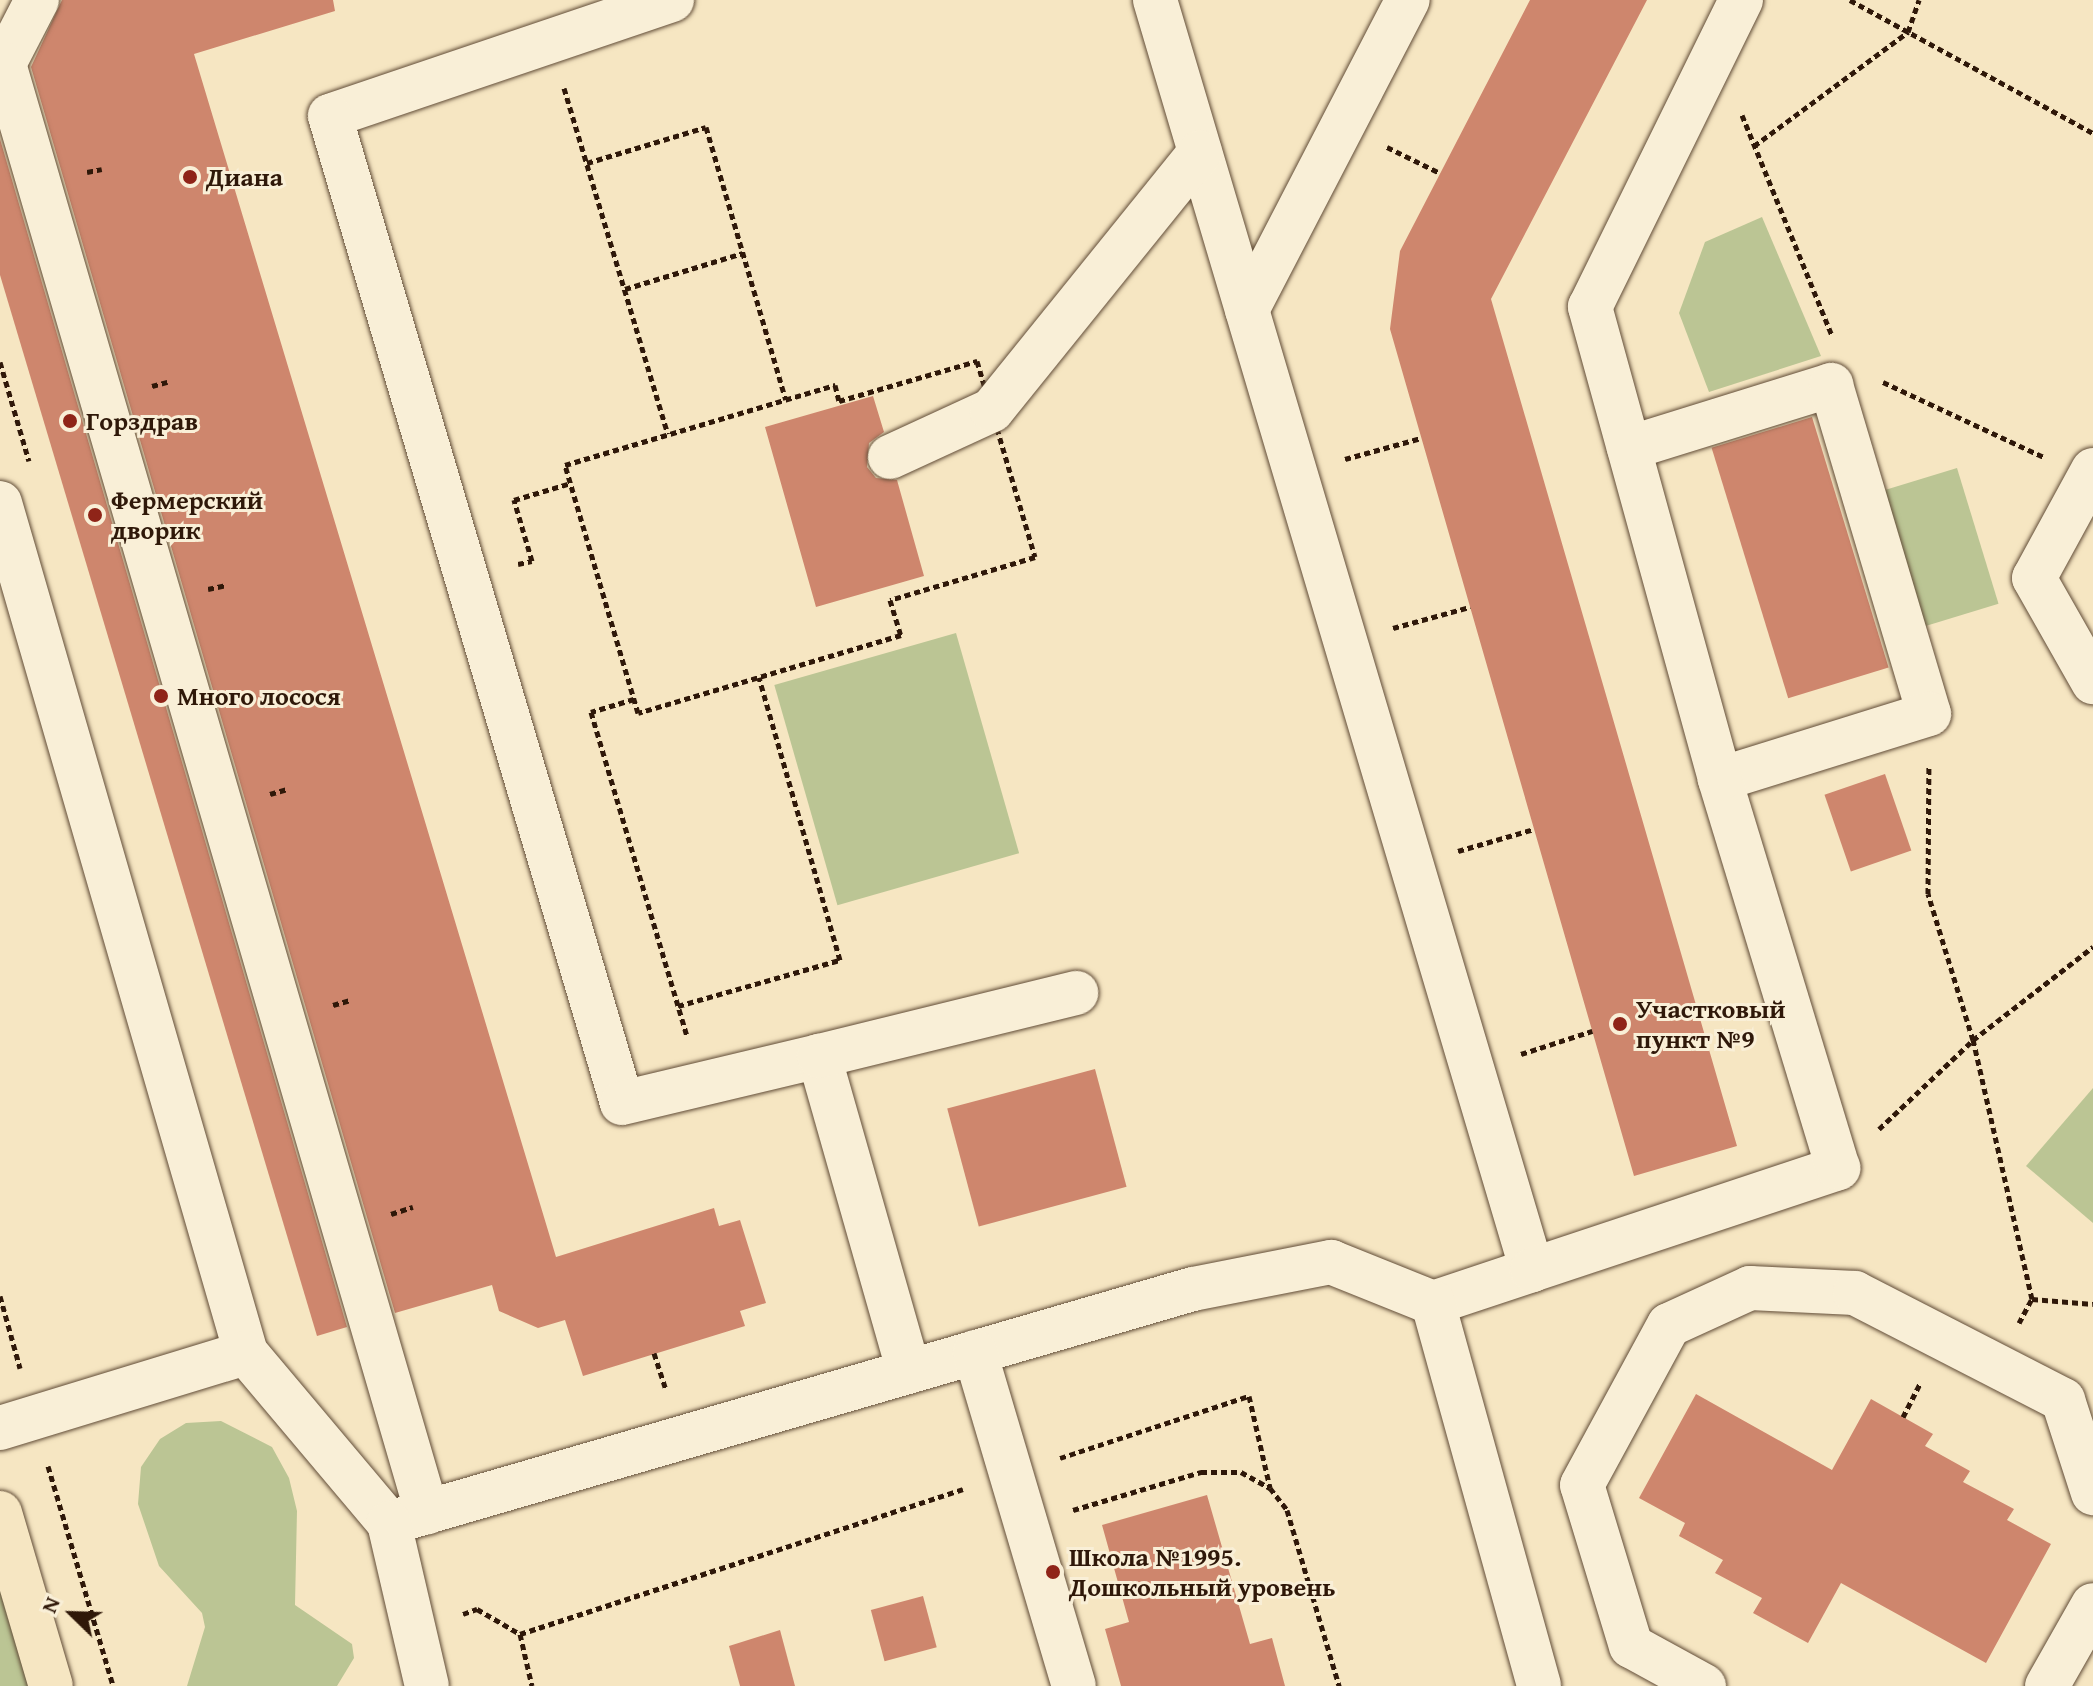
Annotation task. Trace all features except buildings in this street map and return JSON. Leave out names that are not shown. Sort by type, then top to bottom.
[{"type":"main road","points":[[0,1513],[51,1686]]},
{"type":"lane","points":[[37,0],[4,64],[408,1518],[415,1635],[427,1686]]},
{"type":"lane","points":[[672,0],[330,116],[622,1103],[1076,993]]},
{"type":"lane","points":[[1155,0],[1532,1270]]},
{"type":"lane","points":[[1247,310],[1408,0]]},
{"type":"lane","points":[[408,1518],[1193,1289],[1331,1262],[1433,1303],[1838,1168],[1720,779],[1590,307],[1741,0]]},
{"type":"lane","points":[[890,457],[992,410],[1200,152]]},
{"type":"lane","points":[[1629,448],[1831,385],[1929,714],[1720,779]]},
{"type":"lane","points":[[2091,474],[2034,578],[2093,682]]},
{"type":"lane","points":[[0,503],[246,1353],[408,1518]]},
{"type":"lane","points":[[819,1056],[909,1371]]},
{"type":"lane","points":[[1704,1686],[1631,1646],[1582,1485],[1669,1325],[1750,1288],[1855,1293],[2063,1400],[2093,1493]]},
{"type":"lane","points":[[1433,1303],[1539,1686]]},
{"type":"lane","points":[[975,1352],[1074,1686]]},
{"type":"lane","points":[[17,1423],[246,1353]]},
{"type":"lane","points":[[2047,1686],[2087,1628]]},
{"type":"path","points":[[1850,0],[2093,133]]},
{"type":"path","points":[[1754,146],[1908,32],[1919,0]]},
{"type":"path","points":[[1716,52],[1838,349]]},
{"type":"path","points":[[567,99],[668,434]]},
{"type":"path","points":[[587,163],[706,127],[786,400]]},
{"type":"path","points":[[625,289],[743,253]]},
{"type":"path","points":[[935,373],[839,401],[835,385],[565,465],[638,713],[901,635],[890,600],[1035,557]]},
{"type":"path","points":[[1873,377],[2091,474]]},
{"type":"path","points":[[1339,461],[1421,438]]},
{"type":"path","points":[[514,552],[518,565],[532,561],[514,500],[571,483]]},
{"type":"path","points":[[1390,628],[1470,607]]},
{"type":"path","points":[[678,1006],[840,960],[759,677]]},
{"type":"path","points":[[634,699],[591,712],[691,1050]]},
{"type":"path","points":[[1929,714],[1928,894],[1973,1040],[2032,1299],[1997,1366]]},
{"type":"path","points":[[1457,852],[1534,829]]},
{"type":"path","points":[[1838,1168],[1973,1040],[2093,947]]},
{"type":"path","points":[[1520,1054],[1592,1031]]},
{"type":"path","points":[[0,1296],[17,1423],[113,1686]]},
{"type":"path","points":[[2032,1299],[2093,1304]]},
{"type":"path","points":[[520,1634],[1249,1396],[1270,1488]]},
{"type":"path","points":[[1027,1524],[1201,1472],[1241,1472],[1270,1488],[1287,1510],[1339,1686]]},
{"type":"path","points":[[415,1635],[477,1609],[520,1634],[532,1686]]},
{"type":"green space","points":[[1762,217],[1821,356],[1709,392],[1679,313],[1705,242]]},
{"type":"green space","points":[[1957,468],[1999,604],[1925,626],[1883,491]]},
{"type":"green space","points":[[956,633],[1019,853],[837,905],[774,685]]},
{"type":"green space","points":[[2093,1088],[2093,1223],[2026,1166]]},
{"type":"green space","points":[[221,1421],[272,1447],[289,1478],[297,1511],[295,1605],[352,1644],[354,1658],[337,1686],[187,1686],[205,1627],[202,1613],[159,1566],[138,1504],[141,1467],[160,1439],[186,1423]]},
{"type":"green space","points":[[0,1586],[30,1686],[0,1686]]},
{"type":"place","name":"Диана","points":[[190,177]]},
{"type":"place","name":"Горздрав","points":[[70,421]]},
{"type":"place","name":"Фермерский дворик","points":[[95,515]]},
{"type":"place","name":"Много лосося","points":[[161,696]]},
{"type":"place","name":"Участковый пункт №9","points":[[1620,1024]]},
{"type":"place","name":"Школа №1995. Дошкольный уровень","points":[[1053,1572]]}]
